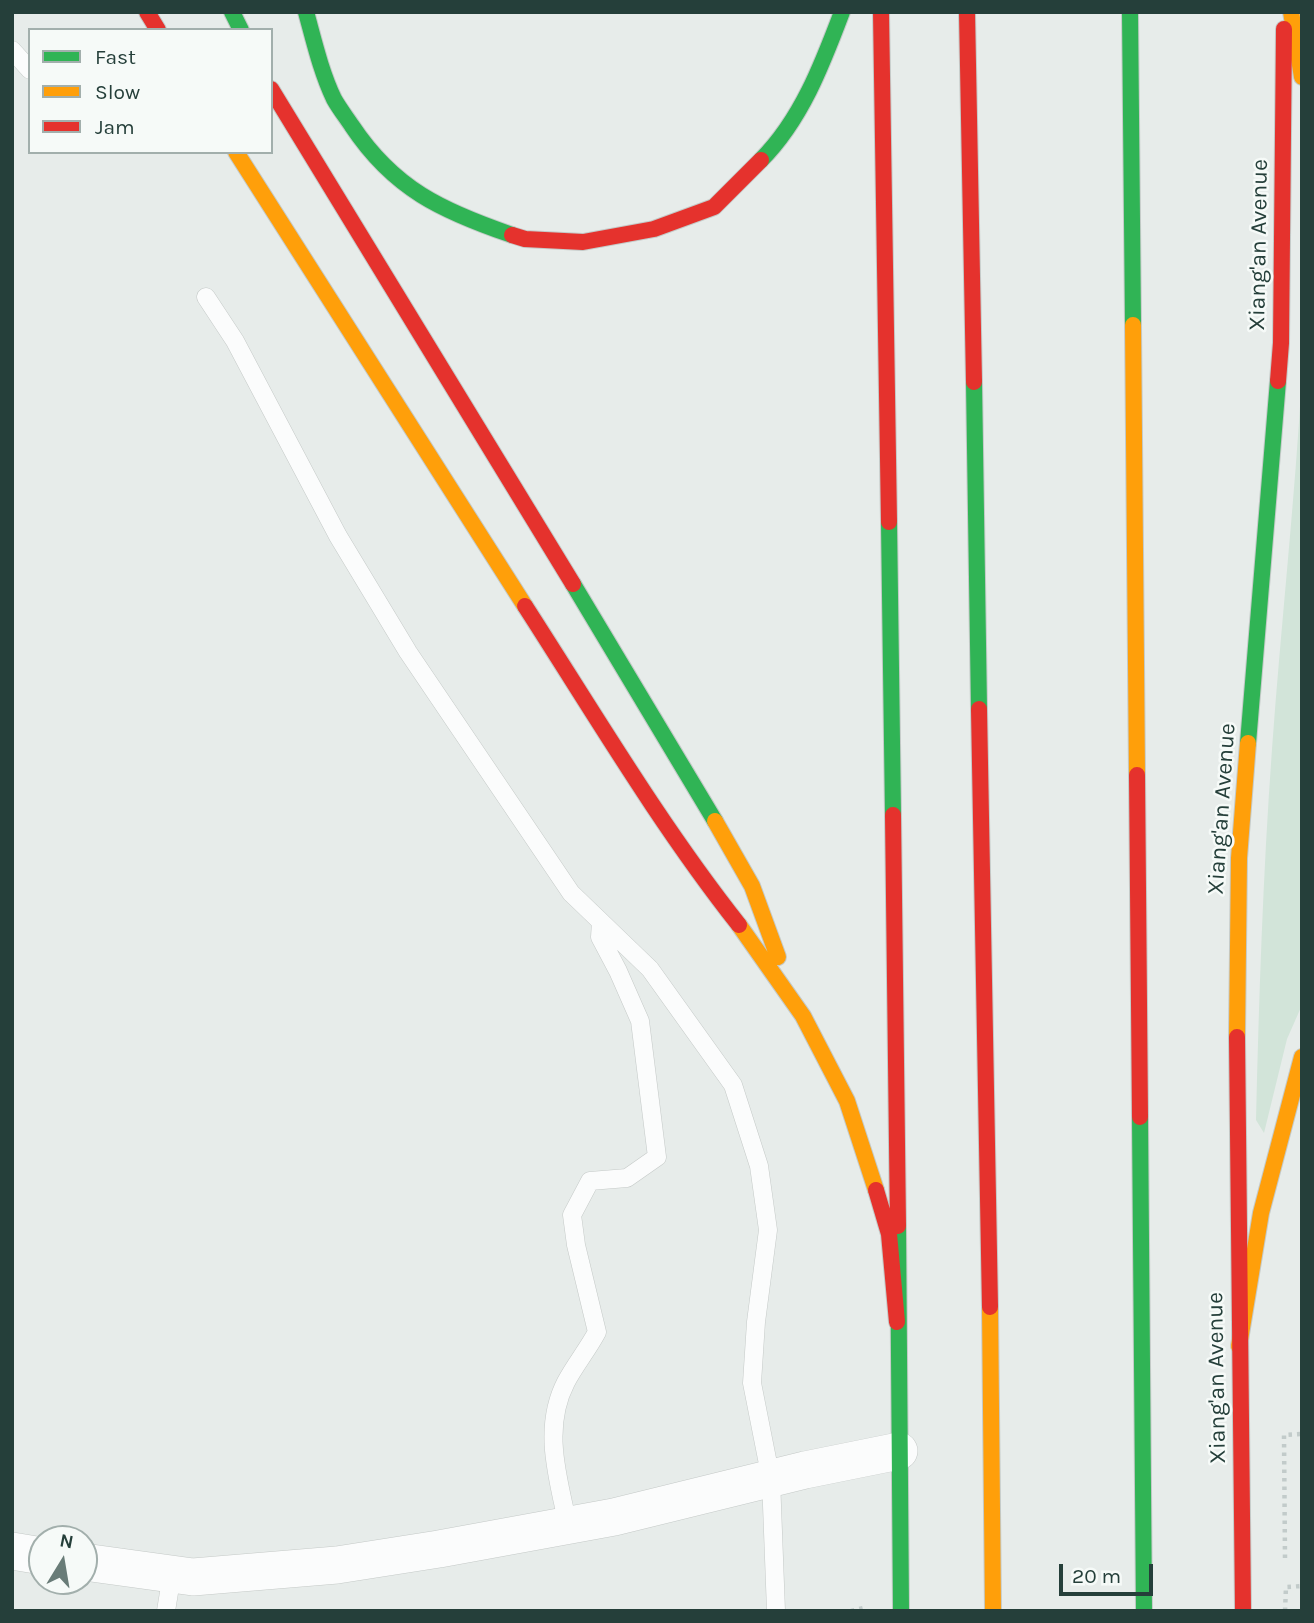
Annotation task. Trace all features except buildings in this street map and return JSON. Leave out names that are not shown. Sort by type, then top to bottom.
[{"type":"main road","points":[[147,12],[157,28]]},
{"type":"main road","points":[[232,12],[239,28]]},
{"type":"main road","points":[[306,12],[334,99],[360,138],[395,178],[438,206],[477,223],[525,239],[583,242],[654,229],[714,207],[779,142],[820,71],[842,12]]},
{"type":"main road","points":[[881,12],[896,1003],[901,1611]]},
{"type":"main road","points":[[967,12],[992,1408],[993,1611]]},
{"type":"main road","points":[[1130,12],[1144,1611]]},
{"type":"main road","name":"Xiang'an Avenue","points":[[1243,1611],[1236,1101],[1239,858],[1281,343],[1284,12]]},
{"type":"main road","points":[[1291,12],[1302,77]]},
{"type":"main road","points":[[273,92],[696,786],[752,886],[779,961],[818,1045]]},
{"type":"main road","points":[[237,154],[652,804],[701,877],[746,934],[803,1016],[847,1101],[875,1184],[889,1234],[897,1322]]},
{"type":"main road","points":[[1239,1346],[1261,1213],[1302,1057]]},
{"type":"street","points":[[98,1564],[193,1577],[337,1565],[614,1517],[899,1451]]},
{"type":"lane","points":[[12,50],[28,68]]},
{"type":"lane","points":[[206,297],[235,341],[338,536],[408,652],[571,893],[650,969],[733,1085],[759,1166],[768,1230],[756,1322],[752,1383],[771,1479],[776,1611]]},
{"type":"lane","points":[[568,1525],[555,1466],[553,1442],[556,1409],[566,1382],[597,1332],[576,1245],[572,1215],[590,1181],[628,1178],[657,1157],[640,1021],[600,937],[601,922]]},
{"type":"lane","points":[[166,1611],[172,1574]]},
{"type":"path","points":[[1285,1558],[1284,1435],[1302,1434]]},
{"type":"path","points":[[1284,1611],[1286,1587],[1302,1586]]},
{"type":"green space","points":[[1302,374],[1302,1005],[1287,1039],[1264,1133],[1256,1120],[1264,888],[1272,749]]},
{"type":"traffic: fast","points":[[232,12],[240,28]]},
{"type":"traffic: fast","points":[[306,12],[334,99],[368,148],[403,182],[421,195],[463,217],[512,235]]},
{"type":"traffic: fast","points":[[761,160],[799,110],[818,72],[842,12]]},
{"type":"traffic: fast","points":[[1130,12],[1133,325]]},
{"type":"traffic: fast","points":[[1248,743],[1278,381]]},
{"type":"traffic: fast","points":[[974,382],[979,709]]},
{"type":"traffic: fast","points":[[889,522],[893,815]]},
{"type":"traffic: fast","points":[[573,584],[715,821]]},
{"type":"traffic: fast","points":[[1140,1117],[1144,1611]]},
{"type":"traffic: fast","points":[[898,1226],[901,1611]]},
{"type":"traffic: slow","points":[[1291,12],[1302,77]]},
{"type":"traffic: slow","points":[[237,154],[525,606]]},
{"type":"traffic: slow","points":[[1133,325],[1137,775]]},
{"type":"traffic: slow","points":[[1237,1037],[1239,858],[1248,743]]},
{"type":"traffic: slow","points":[[715,821],[752,886],[778,957]]},
{"type":"traffic: slow","points":[[739,925],[803,1016],[847,1101],[876,1190]]},
{"type":"traffic: slow","points":[[1239,1346],[1261,1213],[1302,1057]]},
{"type":"traffic: slow","points":[[990,1307],[993,1611]]},
{"type":"traffic: jam","points":[[147,12],[157,28]]},
{"type":"traffic: jam","points":[[881,12],[889,522]]},
{"type":"traffic: jam","points":[[967,12],[974,382]]},
{"type":"traffic: jam","points":[[1278,381],[1281,343],[1284,29]]},
{"type":"traffic: jam","points":[[273,92],[573,584]]},
{"type":"traffic: jam","points":[[512,235],[525,239],[583,242],[654,229],[714,207],[761,160]]},
{"type":"traffic: jam","points":[[525,606],[655,808],[739,925]]},
{"type":"traffic: jam","points":[[979,709],[990,1307]]},
{"type":"traffic: jam","points":[[1137,775],[1140,1117]]},
{"type":"traffic: jam","points":[[893,815],[898,1226]]},
{"type":"traffic: jam","points":[[1237,1037],[1243,1611]]},
{"type":"traffic: jam","points":[[876,1190],[889,1234],[897,1322]]}]
